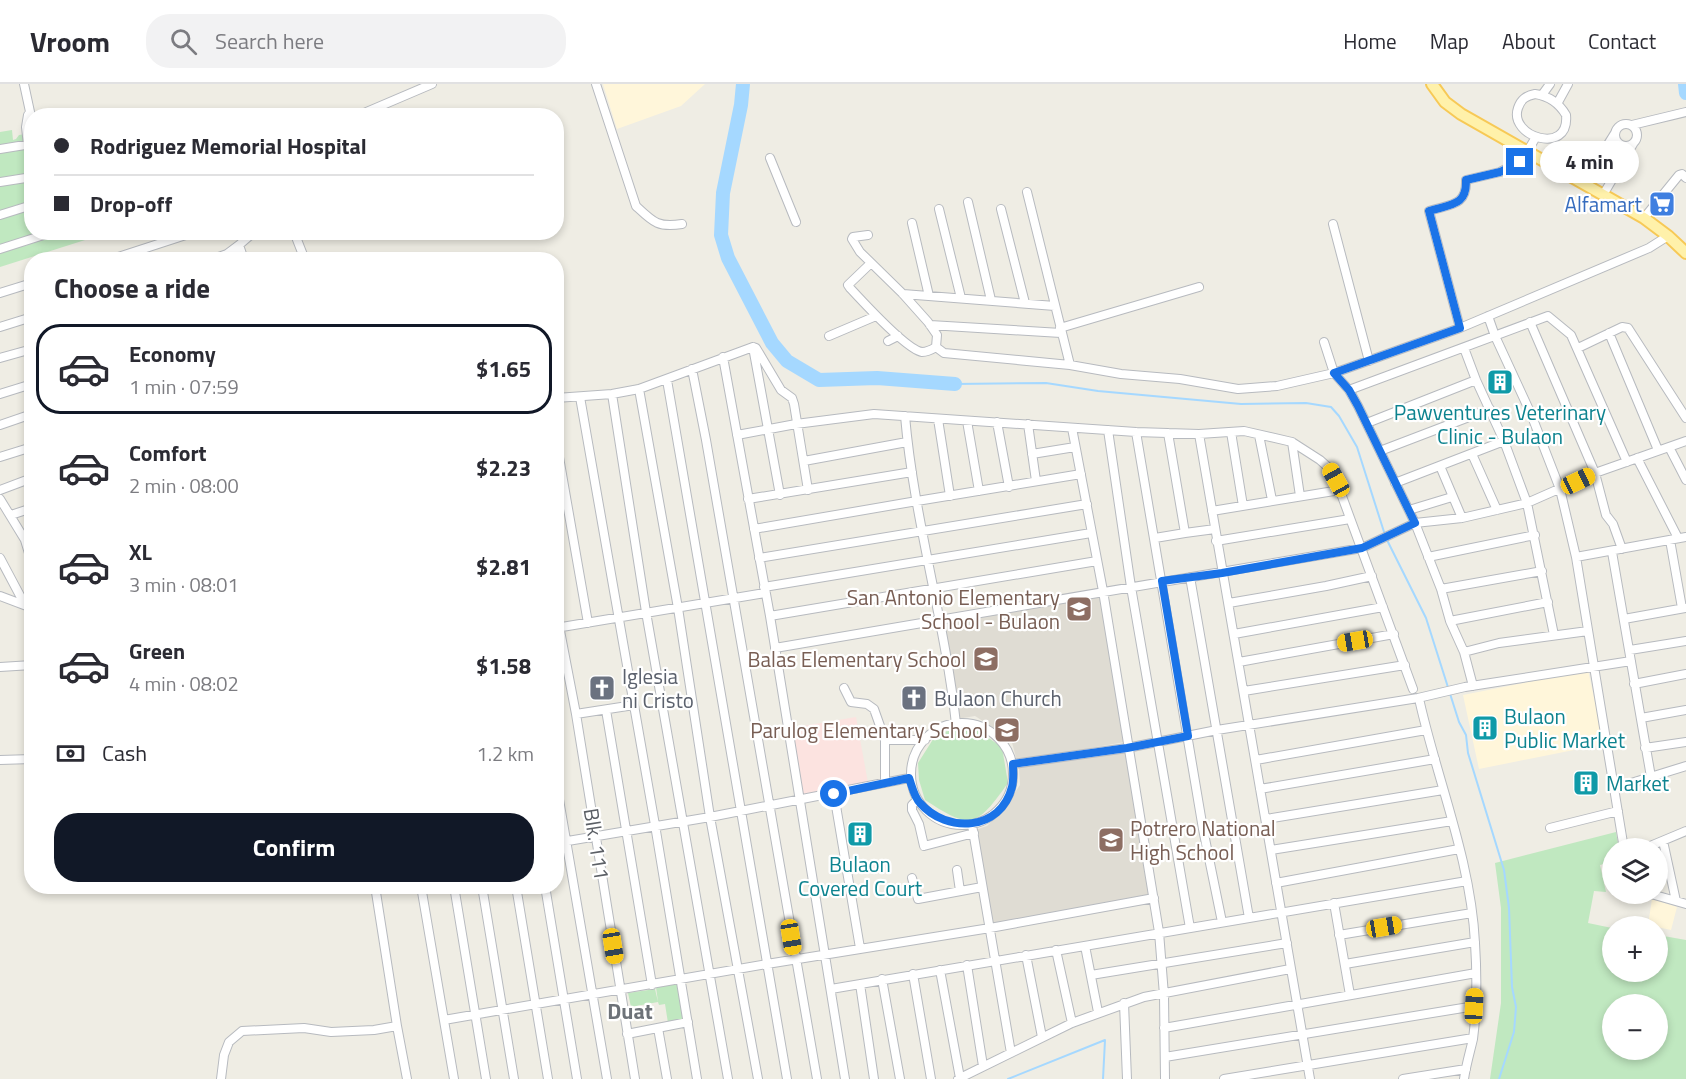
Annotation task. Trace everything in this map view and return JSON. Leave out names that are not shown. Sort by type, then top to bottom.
[{"type":"main road","points":[[1432,84],[1453,109],[1644,218],[1686,253]]},
{"type":"street","points":[[24,84],[28,108]]},
{"type":"street","points":[[376,108],[432,84]]},
{"type":"street","points":[[596,84],[636,206],[650,219],[665,227],[682,224]]},
{"type":"street","points":[[1542,95],[1550,84]]},
{"type":"street","points":[[1557,104],[1568,84]]},
{"type":"street","points":[[1542,95],[1557,104],[1566,115],[1566,123],[1563,132],[1557,137],[1547,140],[1532,135],[1517,119],[1521,100],[1527,96],[1542,95]]},
{"type":"street","points":[[1584,183],[1621,124],[1632,125],[1685,112]]},
{"type":"street","points":[[1603,195],[1638,134],[1632,125]]},
{"type":"street","points":[[1615,133],[1619,144],[1626,146],[1633,144]]},
{"type":"street","points":[[1460,328],[1429,211],[1461,201],[1467,192],[1466,180],[1500,172],[1526,152],[1532,135]]},
{"type":"street","points":[[0,149],[24,146]]},
{"type":"street","points":[[770,159],[796,222]]},
{"type":"street","points":[[1644,218],[1680,175],[1686,178]]},
{"type":"street","points":[[0,182],[24,178]]},
{"type":"street","points":[[1027,192],[1070,365]]},
{"type":"street","points":[[968,202],[991,300]]},
{"type":"street","points":[[0,215],[24,208]]},
{"type":"street","points":[[939,209],[961,298]]},
{"type":"street","points":[[1001,209],[1024,303]]},
{"type":"street","points":[[912,223],[929,296]]},
{"type":"street","points":[[1333,224],[1369,361]]},
{"type":"street","points":[[868,235],[852,239],[860,252],[930,324],[937,335],[936,348]]},
{"type":"street","points":[[871,263],[848,285],[876,316],[918,351],[936,348],[948,354],[996,356],[1238,388],[1277,386],[1334,373],[1369,361],[1460,328],[1649,248],[1668,236]]},
{"type":"street","points":[[0,249],[28,240]]},
{"type":"street","points":[[134,252],[170,240]]},
{"type":"street","points":[[230,252],[245,240]]},
{"type":"street","points":[[239,245],[241,252]]},
{"type":"street","points":[[0,293],[24,286]]},
{"type":"street","points":[[930,324],[1061,330],[1198,287]]},
{"type":"street","points":[[903,294],[1055,306]]},
{"type":"street","points":[[829,336],[876,316]]},
{"type":"street","points":[[1488,316],[1531,414],[1560,489],[1576,557],[1622,838]]},
{"type":"street","points":[[1349,390],[1548,316],[1566,329],[1578,348],[1627,462]]},
{"type":"street","points":[[0,327],[24,320]]},
{"type":"street","points":[[1530,322],[1595,473],[1606,515],[1613,524],[1622,549]]},
{"type":"street","points":[[1578,348],[1622,327],[1628,328],[1686,418]]},
{"type":"street","points":[[1609,333],[1658,450]]},
{"type":"street","points":[[888,341],[898,336]]},
{"type":"street","points":[[1324,342],[1334,373],[1349,390],[1367,423],[1415,523],[1441,589],[1450,621],[1464,652],[1469,686]]},
{"type":"street","points":[[564,398],[612,394],[639,389],[753,347]]},
{"type":"street","points":[[753,347],[756,348],[781,390],[792,398],[808,490]]},
{"type":"street","points":[[753,347],[780,495]]},
{"type":"street","points":[[1464,348],[1504,441],[1527,503],[1554,635]]},
{"type":"street","points":[[0,358],[24,351]]},
{"type":"street","points":[[723,357],[770,616],[798,801],[845,1079]]},
{"type":"street","points":[[692,369],[817,1079]]},
{"type":"street","points":[[667,380],[787,1079]]},
{"type":"street","points":[[1367,423],[1476,380]]},
{"type":"street","points":[[0,394],[24,386]]},
{"type":"street","points":[[639,389],[678,608],[710,817],[758,1079]]},
{"type":"street","points":[[612,394],[646,612],[728,1079]]},
{"type":"street","points":[[580,397],[656,825],[698,1079]]},
{"type":"street","points":[[1380,451],[1490,409]]},
{"type":"street","points":[[737,435],[796,424],[874,414],[1136,432],[1199,434],[1244,431],[1292,442],[1330,469],[1362,548],[1413,689]]},
{"type":"street","points":[[905,416],[916,501],[939,619],[956,724]]},
{"type":"street","points":[[0,425],[24,417]]},
{"type":"street","points":[[938,419],[950,496]]},
{"type":"street","points":[[967,421],[979,491]]},
{"type":"street","points":[[997,422],[1009,487]]},
{"type":"street","points":[[1028,424],[1036,481]]},
{"type":"street","points":[[1072,428],[1103,591],[1159,932],[1164,995],[1165,1079]]},
{"type":"street","points":[[1108,430],[1131,587],[1190,927]]},
{"type":"street","points":[[1136,432],[1203,829],[1222,922]]},
{"type":"street","points":[[1231,432],[1243,506]]},
{"type":"street","points":[[1168,433],[1185,533]]},
{"type":"street","points":[[1199,434],[1310,1079]]},
{"type":"street","points":[[1259,435],[1272,500]]},
{"type":"street","points":[[1395,483],[1504,441]]},
{"type":"street","points":[[775,648],[1362,548],[1415,523],[1462,518],[1527,503],[1595,473],[1686,441]]},
{"type":"street","points":[[804,461],[907,442]]},
{"type":"street","points":[[1292,442],[1300,496]]},
{"type":"street","points":[[1032,454],[1075,447]]},
{"type":"street","points":[[1669,447],[1686,480]]},
{"type":"street","points":[[0,457],[24,450]]},
{"type":"street","points":[[1472,454],[1497,510]]},
{"type":"street","points":[[1624,619],[1684,608],[1675,575],[1678,539],[1637,458]]},
{"type":"street","points":[[1440,466],[1462,518]]},
{"type":"street","points":[[748,499],[912,472]]},
{"type":"street","points":[[754,530],[1081,474]]},
{"type":"street","points":[[0,490],[24,481]]},
{"type":"street","points":[[564,486],[588,623]]},
{"type":"street","points":[[1212,511],[1340,490]]},
{"type":"street","points":[[1409,510],[1452,496]]},
{"type":"street","points":[[0,499],[24,533]]},
{"type":"street","points":[[759,558],[1087,504]]},
{"type":"street","points":[[11,515],[24,511]]},
{"type":"street","points":[[1216,541],[1350,519]]},
{"type":"street","points":[[1155,538],[1215,529]]},
{"type":"street","points":[[564,626],[678,608],[927,559],[1091,533]]},
{"type":"street","points":[[1428,557],[1534,535]]},
{"type":"street","points":[[1576,557],[1678,539]]},
{"type":"street","points":[[1612,552],[1651,777]]},
{"type":"street","points":[[0,558],[24,599]]},
{"type":"street","points":[[770,616],[1097,561]]},
{"type":"street","points":[[1441,589],[1542,571]]},
{"type":"street","points":[[1675,575],[1686,573]]},
{"type":"street","points":[[1229,603],[1372,576]]},
{"type":"street","points":[[1190,577],[1250,918]]},
{"type":"street","points":[[0,596],[24,605]]},
{"type":"street","points":[[1450,621],[1548,602]]},
{"type":"street","points":[[1234,634],[1383,607]]},
{"type":"street","points":[[1464,652],[1499,643],[1588,631]]},
{"type":"street","points":[[1239,662],[1394,633]]},
{"type":"street","points":[[1630,650],[1686,641]]},
{"type":"street","name":"Blk. 111","points":[[564,656],[576,714],[635,1079]]},
{"type":"street","points":[[1013,764],[1127,748],[1469,686],[1631,661]]},
{"type":"street","points":[[1244,691],[1405,665]]},
{"type":"street","points":[[0,667],[24,666]]},
{"type":"street","points":[[1634,684],[1686,674]]},
{"type":"street","points":[[844,688],[851,702],[867,704],[874,709],[885,740],[885,783]]},
{"type":"street","points":[[1419,703],[1467,881],[1476,942],[1473,1038],[1464,1079]]},
{"type":"street","points":[[576,714],[634,705]]},
{"type":"street","points":[[606,710],[652,985]]},
{"type":"street","points":[[1641,718],[1686,710]]},
{"type":"street","points":[[917,800],[912,805],[912,810],[919,824],[924,846],[973,829],[994,816],[1007,801],[1013,785],[1013,764],[1003,743],[987,730],[970,724],[956,724],[931,733],[912,760],[909,778],[917,800],[934,816],[973,829]]},
{"type":"street","points":[[1256,760],[1426,730]]},
{"type":"street","points":[[885,740],[925,740]]},
{"type":"street","points":[[1645,748],[1686,742]]},
{"type":"street","points":[[0,760],[24,759]]},
{"type":"street","points":[[1260,789],[1435,759]]},
{"type":"street","points":[[1615,788],[1686,766]]},
{"type":"street","points":[[564,842],[798,801],[909,778]]},
{"type":"street","points":[[1266,819],[1443,790]]},
{"type":"street","points":[[834,794],[860,948]]},
{"type":"street","points":[[1550,828],[1618,811]]},
{"type":"street","points":[[1271,850],[1452,821]]},
{"type":"street","points":[[564,825],[607,1079]]},
{"type":"street","points":[[973,829],[1011,1053]]},
{"type":"street","points":[[1668,839],[1686,831]]},
{"type":"street","points":[[1276,883],[1459,849]]},
{"type":"street","points":[[1668,864],[1676,901]]},
{"type":"street","points":[[957,870],[960,891]]},
{"type":"street","points":[[912,878],[918,899],[982,886]]},
{"type":"street","points":[[831,988],[1467,881]]},
{"type":"street","points":[[376,894],[397,1026],[408,1079]]},
{"type":"street","points":[[422,894],[454,1079]]},
{"type":"street","points":[[455,894],[486,1079]]},
{"type":"street","points":[[483,894],[514,1079]]},
{"type":"street","points":[[517,894],[548,1079]]},
{"type":"street","points":[[546,894],[577,1079]]},
{"type":"street","points":[[444,1020],[1154,898]]},
{"type":"street","points":[[1668,899],[1686,904]]},
{"type":"street","points":[[1334,903],[1350,994]]},
{"type":"street","points":[[1339,935],[1472,912]]},
{"type":"street","points":[[1345,964],[1476,942]]},
{"type":"street","points":[[1091,975],[1287,943]]},
{"type":"street","points":[[1085,946],[1098,1012]]},
{"type":"street","points":[[1056,950],[1072,1023]]},
{"type":"street","points":[[1026,955],[1042,1038]]},
{"type":"street","points":[[967,965],[983,1066]]},
{"type":"street","points":[[940,970],[959,1078],[1098,1012],[1144,997],[1164,995],[1290,969]]},
{"type":"street","points":[[1164,1028],[1476,973]]},
{"type":"street","points":[[913,974],[931,1079]]},
{"type":"street","points":[[882,979],[900,1079]]},
{"type":"street","points":[[860,984],[874,1079]]},
{"type":"street","points":[[1124,1004],[1127,1079]]},
{"type":"street","points":[[1165,1057],[1474,1006]]},
{"type":"street","points":[[627,1034],[688,1022]]},
{"type":"street","points":[[221,1079],[224,1055],[229,1042],[242,1031],[304,1028],[331,1032],[375,1030],[397,1026]]},
{"type":"street","points":[[658,1028],[667,1079]]},
{"type":"street","points":[[1224,1079],[1473,1038]]},
{"type":"street","points":[[1403,1079],[1466,1069]]},
{"type":"shaded area","points":[[603,84],[705,84],[681,106],[617,129]]},
{"type":"shaded area","points":[[1099,594],[1125,742],[1017,761],[1011,739],[975,716],[957,719],[944,623]]},
{"type":"shaded area","name":"Bulaon Public Market","points":[[1588,670],[1604,744],[1479,769],[1463,695]]},
{"type":"shaded area","points":[[856,717],[868,783],[803,795],[791,728]]},
{"type":"shaded area","points":[[1125,750],[1151,894],[991,924],[975,830],[987,826],[1002,811],[1020,785],[1019,768]]},
{"type":"shaded area","points":[[1651,904],[1668,904],[1677,907],[1671,930],[1668,929],[1668,916],[1649,916]]},
{"type":"green space","points":[[12,130],[13,140],[24,134],[24,240],[85,240],[47,252],[24,252],[24,259],[0,267],[0,132]]},
{"type":"green space","points":[[972,727],[1002,747],[1008,783],[980,816],[972,820],[963,820],[940,810],[925,800],[919,780],[918,763],[937,733]]},
{"type":"green space","points":[[1616,832],[1617,838],[1602,838],[1602,864],[1600,865],[1602,892],[1594,891],[1588,923],[1602,926],[1602,982],[1668,982],[1668,937],[1686,940],[1686,1079],[1490,1079],[1501,1003],[1501,908],[1495,863]]},
{"type":"green space","points":[[679,984],[686,1020],[668,1023],[665,1004],[659,1005],[656,987]]},
{"type":"green space","points":[[655,989],[658,1002],[631,1007],[628,993]]},
{"type":"waterway","points":[[743,84],[741,105],[723,193],[721,235],[728,258],[772,343],[787,361],[819,380],[877,378],[955,384]]},
{"type":"waterway","points":[[1685,84],[1686,93]]},
{"type":"waterway","points":[[955,384],[1046,383],[1098,391],[1241,404],[1306,403],[1331,407],[1339,416],[1357,447],[1385,535]]},
{"type":"waterway","points":[[1387,540],[1426,618],[1459,722],[1466,735],[1468,753],[1504,870],[1509,908],[1512,987],[1516,1007],[1514,1032],[1499,1079]]},
{"type":"waterway","points":[[1008,1079],[1105,1040],[1103,1079]]},
{"type":"place","name":"Alfamart","points":[[1662,204]]},
{"type":"place","name":"Pawventures Veterinary Clinic - Bulaon","points":[[1500,382]]},
{"type":"place","name":"San Antonio Elementary School - Bulaon","points":[[1079,609]]},
{"type":"place","name":"Balas Elementary School","points":[[986,659]]},
{"type":"place","name":"Iglesia ni Cristo","points":[[602,688]]},
{"type":"place","name":"Bulaon Church","points":[[914,698]]},
{"type":"place","name":"Bulaon Public Market","points":[[1485,728]]},
{"type":"place","name":"Parulog Elementary School","points":[[1007,730]]},
{"type":"place","name":"Market","points":[[1586,783]]},
{"type":"place","name":"Bulaon Covered Court","points":[[860,834]]},
{"type":"place","name":"Potrero National High School","points":[[1111,840]]},
{"type":"district","name":"Duat","points":[[630,1011]]},
{"type":"route","points":[[834,794],[909,778],[919,802],[934,816],[949,822],[972,825],[994,816],[1007,801],[1013,785],[1013,764],[1127,748],[1188,736],[1162,581],[1222,573],[1362,548],[1415,523],[1358,406],[1349,390],[1334,373],[1460,328],[1429,211],[1461,201],[1467,192],[1466,180],[1500,172],[1520,162]]}]
